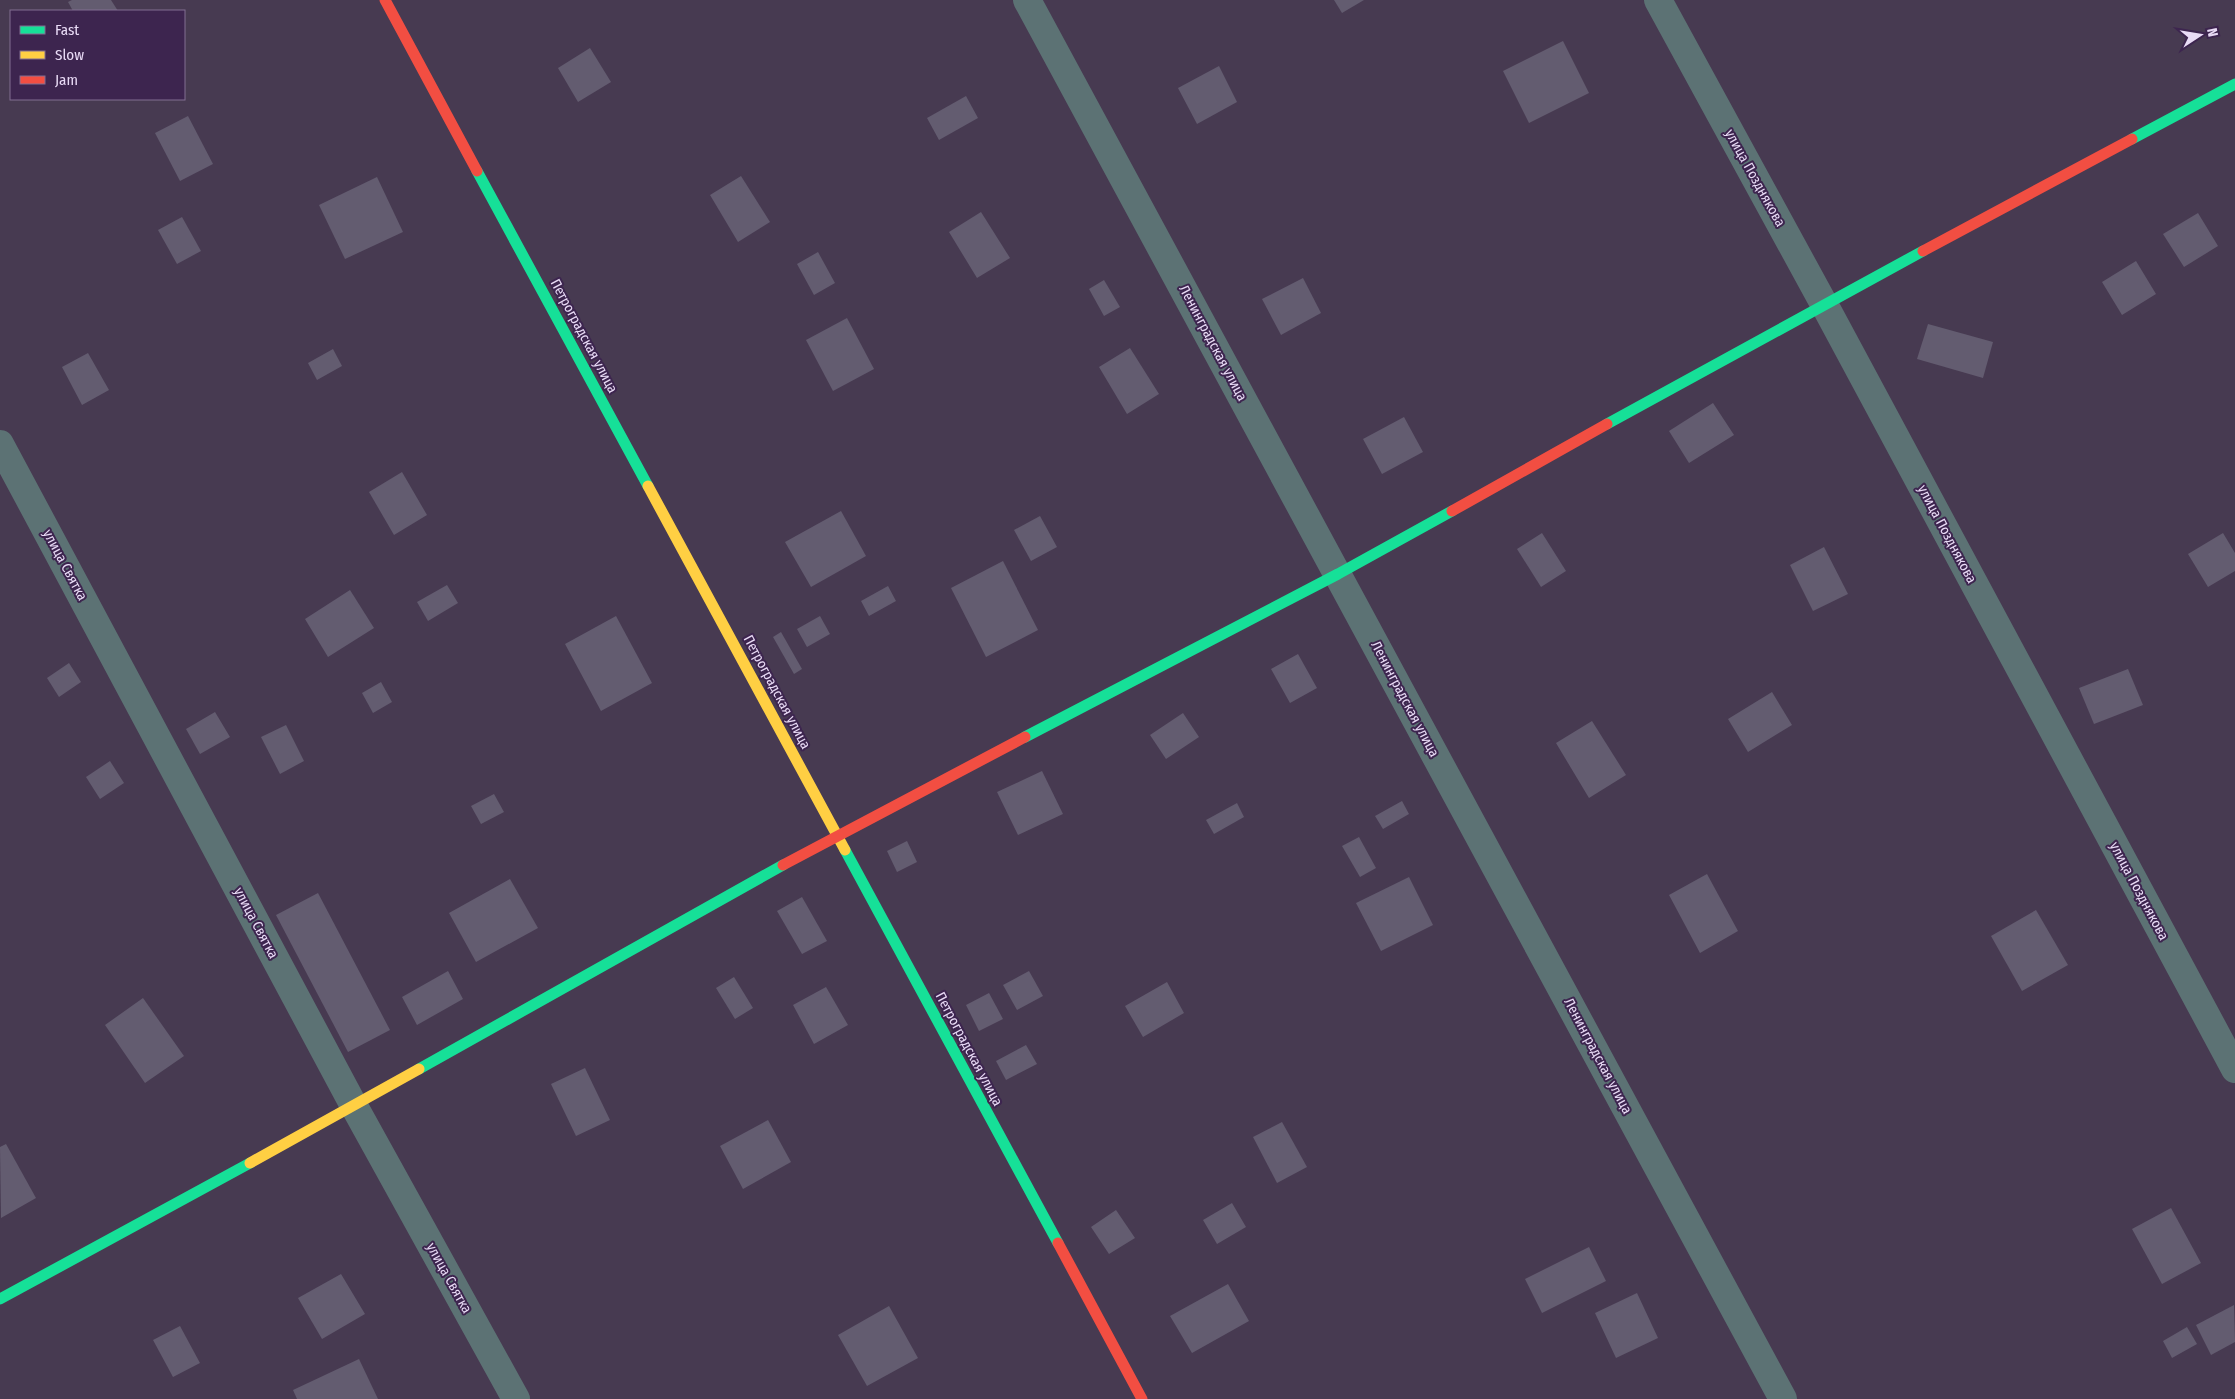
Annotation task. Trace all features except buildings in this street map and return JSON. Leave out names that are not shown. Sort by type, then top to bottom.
[{"type":"street","name":"Петроградская улица","points":[[385,0],[1142,1399]]},
{"type":"street","name":"Ленинградская улица","points":[[1027,0],[1783,1399]]},
{"type":"street","name":"улица Позднякова","points":[[1658,0],[1824,304],[2235,1069]]},
{"type":"street","points":[[0,1299],[354,1106],[837,835],[1338,574],[1824,304],[2235,84]]},
{"type":"street","name":"улица Святка","points":[[0,444],[354,1106],[516,1399]]},
{"type":"traffic: fast","points":[[2132,139],[2235,84]]},
{"type":"traffic: fast","points":[[477,171],[648,486]]},
{"type":"traffic: fast","points":[[1607,424],[1923,251]]},
{"type":"traffic: fast","points":[[1025,737],[1338,574],[1452,511]]},
{"type":"traffic: fast","points":[[845,850],[1058,1243]]},
{"type":"traffic: fast","points":[[419,1069],[783,865]]},
{"type":"traffic: fast","points":[[0,1299],[250,1163]]},
{"type":"traffic: slow","points":[[648,486],[845,850]]},
{"type":"traffic: slow","points":[[250,1163],[419,1069]]},
{"type":"traffic: jam","points":[[385,0],[477,171]]},
{"type":"traffic: jam","points":[[1923,251],[2132,139]]},
{"type":"traffic: jam","points":[[1452,511],[1607,424]]},
{"type":"traffic: jam","points":[[783,865],[1025,737]]},
{"type":"traffic: jam","points":[[1058,1243],[1142,1399]]}]
